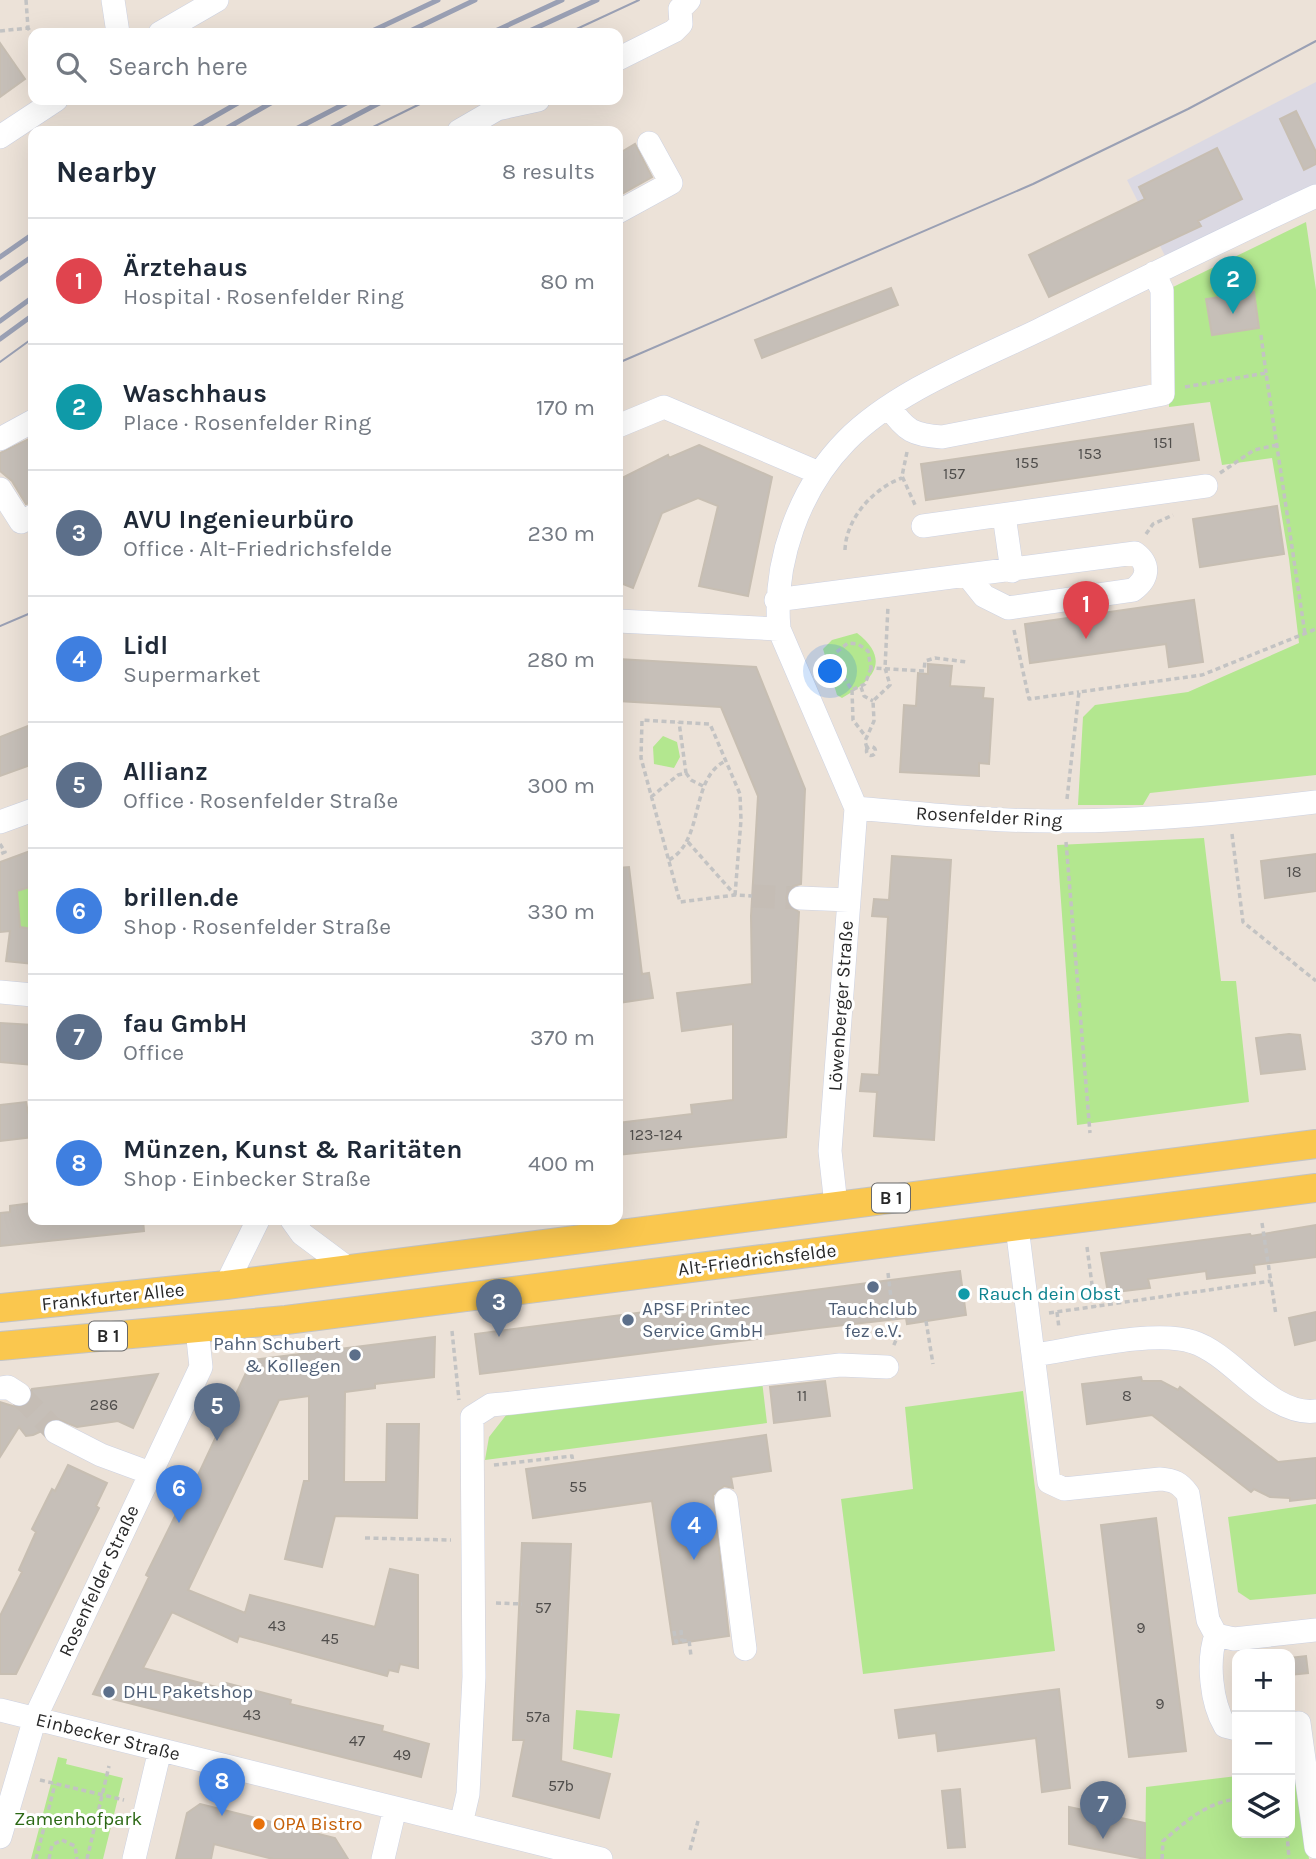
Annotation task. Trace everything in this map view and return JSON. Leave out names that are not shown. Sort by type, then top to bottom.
[{"type":"main road","name":"B 1","points":[[226,1285],[1316,1144]]},
{"type":"main road","name":"Alt-Friedrichsfelde","points":[[197,1329],[299,1319],[1316,1188]]},
{"type":"main road","name":"Frankfurter Allee","points":[[0,1308],[226,1285]]},
{"type":"main road","name":"Frankfurter Allee","points":[[0,1346],[197,1329]]},
{"type":"street","points":[[113,0],[117,28]]},
{"type":"street","points":[[168,28],[216,0]]},
{"type":"street","points":[[623,56],[674,31],[681,24],[680,9],[690,0]]},
{"type":"street","points":[[0,137],[48,105]]},
{"type":"street","points":[[468,126],[497,109],[515,105]]},
{"type":"street","points":[[623,209],[671,183],[649,143]]},
{"type":"street","points":[[856,807],[779,629],[776,600],[792,529],[819,473],[847,439],[889,407],[969,363],[1316,195]]},
{"type":"street","points":[[889,407],[900,423],[917,435],[942,437],[1163,394],[1162,290],[1154,273]]},
{"type":"street","points":[[623,424],[664,407],[819,473]]},
{"type":"street","points":[[0,439],[28,424]]},
{"type":"street","points":[[934,524],[1206,486]]},
{"type":"street","points":[[0,489],[21,522],[28,518]]},
{"type":"street","points":[[1004,515],[1012,571]]},
{"type":"street","points":[[776,600],[1135,553],[1141,558],[1147,574],[1144,582],[1133,590],[1008,608],[984,596],[968,576]]},
{"type":"street","points":[[623,621],[779,629]]},
{"type":"street","name":"Rosenfelder Ring","points":[[856,807],[997,820],[1064,821],[1163,818],[1316,802]]},
{"type":"street","name":"Löwenberger Straße","points":[[836,1205],[830,1151],[856,807]]},
{"type":"street","points":[[0,822],[28,812]]},
{"type":"street","points":[[800,898],[849,900]]},
{"type":"street","points":[[0,992],[28,995]]},
{"type":"street","points":[[226,1285],[256,1225]]},
{"type":"street","points":[[296,1225],[302,1234],[349,1269]]},
{"type":"street","points":[[1017,1227],[1049,1482],[1064,1489],[1172,1479],[1188,1494],[1208,1620],[1216,1635],[1210,1653],[1218,1714],[1225,1726],[1232,1728]]},
{"type":"street","name":"Rosenfelder Straße","points":[[0,1837],[35,1718],[201,1367],[197,1329]]},
{"type":"street","points":[[1034,1355],[1163,1336],[1195,1342],[1291,1410],[1316,1411]]},
{"type":"street","points":[[461,1824],[468,1794],[474,1677],[472,1417],[491,1405],[840,1365],[887,1367]]},
{"type":"street","points":[[56,1432],[102,1455],[150,1473]]},
{"type":"street","points":[[726,1500],[745,1649]]},
{"type":"street","points":[[1216,1635],[1234,1639],[1316,1630]]},
{"type":"street","name":"Einbecker Straße","points":[[0,1710],[601,1859]]},
{"type":"street","points":[[1302,1722],[1316,1847]]},
{"type":"street","points":[[134,1859],[160,1750]]},
{"type":"street","points":[[383,1859],[395,1808]]},
{"type":"path","points":[[0,31],[28,29],[26,0]]},
{"type":"path","points":[[1261,335],[1305,634]]},
{"type":"path","points":[[1163,394],[1192,385],[1266,373]]},
{"type":"path","points":[[917,435],[909,446],[902,478],[908,496],[919,511],[934,524]]},
{"type":"path","points":[[845,550],[845,541],[856,516],[887,484],[902,478]]},
{"type":"path","points":[[867,748],[866,737],[874,721],[873,701],[890,685],[885,668],[888,603],[886,586]]},
{"type":"path","points":[[1016,635],[1030,699],[1202,675],[1316,629]]},
{"type":"path","points":[[852,690],[861,687],[869,677],[871,668],[868,651],[848,643],[839,648],[833,662],[852,690],[853,720],[866,737]]},
{"type":"path","points":[[871,668],[924,671],[925,661],[935,658],[967,662]]},
{"type":"path","points":[[861,687],[864,696],[873,701]]},
{"type":"path","points":[[1079,692],[1064,821],[1090,1133]]},
{"type":"path","points":[[735,895],[741,820],[740,794],[710,724],[642,720],[641,758],[680,902],[735,895],[752,896]]},
{"type":"path","points":[[679,722],[685,773],[691,780],[705,787]]},
{"type":"path","points":[[669,860],[680,854],[688,842],[705,787],[717,766],[726,761]]},
{"type":"path","points":[[651,797],[678,775],[685,773]]},
{"type":"path","points":[[1231,831],[1243,922],[1316,981]]},
{"type":"path","points":[[688,842],[735,895]]},
{"type":"path","points":[[0,844],[5,852],[0,854]]},
{"type":"path","points":[[1262,1223],[1276,1315]]},
{"type":"path","points":[[1087,1247],[1096,1307]]},
{"type":"path","points":[[887,1367],[896,1340],[888,1273]]},
{"type":"path","points":[[1030,1316],[1271,1281]]},
{"type":"path","points":[[926,1321],[933,1364]]},
{"type":"path","points":[[473,1468],[572,1456],[573,1462]]},
{"type":"path","points":[[365,1538],[431,1540]]},
{"type":"path","points":[[681,1630],[682,1641]]},
{"type":"path","points":[[674,1631],[676,1642],[689,1640],[691,1656]]},
{"type":"path","points":[[49,1859],[48,1852],[54,1842],[66,1840],[75,1846],[77,1858],[85,1859],[103,1795],[108,1766]]},
{"type":"path","points":[[40,1780],[124,1800]]},
{"type":"path","points":[[36,1859],[55,1784]]},
{"type":"path","points":[[1162,1859],[1163,1842],[1181,1826],[1208,1806],[1232,1800]]},
{"type":"path","points":[[690,1850],[698,1821]]},
{"type":"path","points":[[1287,1838],[1289,1859]]},
{"type":"path","points":[[38,1850],[48,1852]]},
{"type":"shaded area","points":[[1316,82],[1316,185],[1166,258],[1127,180]]},
{"type":"green space","points":[[1306,222],[1316,290],[1316,775],[1150,793],[1143,805],[1078,805],[1083,717],[1095,705],[1188,692],[1299,643],[1289,559],[1272,458],[1222,465],[1210,402],[1169,407],[1169,289]]},
{"type":"green space","points":[[857,633],[868,643],[876,662],[869,678],[842,698],[837,695],[823,649],[832,640]]},
{"type":"green space","points":[[663,736],[677,742],[680,757],[674,768],[654,764],[653,747]]},
{"type":"green space","points":[[1204,838],[1221,981],[1236,981],[1249,1102],[1077,1125],[1057,845]]},
{"type":"green space","points":[[28,888],[28,928],[20,927],[17,891]]},
{"type":"green space","points":[[762,1381],[767,1423],[485,1460],[489,1437],[507,1414]]},
{"type":"green space","points":[[1023,1391],[1055,1651],[863,1674],[841,1499],[913,1489],[905,1407]]},
{"type":"green space","points":[[1316,1504],[1316,1594],[1250,1600],[1238,1592],[1228,1517]]},
{"type":"green space","points":[[576,1710],[620,1714],[612,1758],[573,1749]]},
{"type":"green space","name":"Zamenhofpark","points":[[58,1757],[67,1759],[66,1764],[123,1778],[103,1859],[31,1859]]},
{"type":"green space","points":[[1295,1768],[1298,1768],[1309,1859],[1145,1859],[1146,1787],[1232,1777],[1232,1838],[1295,1838]]},
{"type":"building","points":[[0,43],[25,79],[0,97]]},
{"type":"building","points":[[1296,111],[1316,152],[1316,164],[1304,170],[1280,119]]},
{"type":"building","points":[[635,144],[652,177],[623,193],[623,151]]},
{"type":"building","points":[[1217,148],[1242,199],[1198,221],[1201,226],[1049,297],[1029,255],[1145,199],[1139,187]]},
{"type":"building","points":[[891,288],[898,305],[762,358],[755,340]]},
{"type":"building","points":[[1254,292],[1259,328],[1212,335],[1206,299]]},
{"type":"building","points":[[1193,424],[1199,460],[926,500],[921,464]]},
{"type":"building","points":[[28,439],[28,503],[12,481],[0,471],[0,453]]},
{"type":"building","points":[[699,445],[772,477],[748,596],[699,586],[718,506],[698,498],[662,513],[633,588],[623,584],[623,478],[668,455],[669,458]]},
{"type":"building","points":[[1277,506],[1284,554],[1200,567],[1193,519]]},
{"type":"building","points":[[1194,600],[1203,662],[1169,667],[1166,644],[1030,663],[1025,624]]},
{"type":"building","points":[[623,659],[756,667],[805,789],[801,884],[793,886],[786,897],[788,905],[799,912],[786,1137],[623,1154],[623,1122],[692,1114],[691,1105],[733,1100],[733,1024],[682,1031],[677,993],[752,984],[751,916],[758,796],[721,707],[623,701]]},
{"type":"building","points":[[928,664],[952,666],[950,686],[984,688],[983,698],[993,699],[989,764],[979,763],[979,776],[900,772],[904,705],[916,706],[918,673],[928,674]]},
{"type":"building","points":[[28,726],[28,766],[0,776],[0,737]]},
{"type":"building","points":[[28,852],[28,888],[17,891],[20,927],[28,928],[28,963],[6,961],[10,931],[0,932],[0,862]]},
{"type":"building","points":[[1316,854],[1316,891],[1265,898],[1261,861]]},
{"type":"building","points":[[892,856],[951,860],[934,1140],[874,1136],[877,1092],[860,1091],[862,1074],[879,1075],[888,917],[872,916],[874,899],[889,900]]},
{"type":"building","points":[[629,867],[642,974],[649,973],[653,998],[623,1002],[623,868]]},
{"type":"building","points":[[0,1023],[28,1025],[28,1065],[0,1062]]},
{"type":"building","points":[[1300,1035],[1305,1069],[1261,1074],[1256,1038]]},
{"type":"building","points":[[26,1102],[28,1138],[0,1141],[0,1105]]},
{"type":"building","points":[[28,1204],[28,1225],[143,1225],[144,1231],[0,1246],[0,1213],[10,1212],[10,1206]]},
{"type":"building","points":[[1316,1225],[1316,1257],[1254,1265],[1255,1273],[1207,1279],[1206,1271],[1148,1279],[1150,1288],[1108,1293],[1101,1253],[1251,1236]]},
{"type":"building","points":[[960,1271],[966,1315],[907,1324],[906,1318],[818,1328],[763,1335],[764,1338],[480,1374],[475,1334]]},
{"type":"building","points":[[1316,1312],[1316,1340],[1295,1345],[1289,1318]]},
{"type":"building","points":[[435,1337],[434,1377],[375,1384],[375,1388],[345,1392],[344,1482],[386,1482],[387,1424],[419,1424],[417,1518],[335,1516],[322,1567],[285,1559],[304,1481],[309,1481],[309,1396],[279,1400],[188,1590],[245,1613],[250,1595],[375,1627],[390,1569],[418,1575],[418,1668],[400,1664],[398,1672],[389,1670],[387,1676],[239,1636],[237,1642],[172,1612],[143,1668],[224,1689],[226,1683],[291,1700],[290,1704],[383,1726],[382,1731],[429,1744],[421,1777],[93,1694],[149,1577],[146,1575],[181,1504],[184,1505],[252,1360]]},
{"type":"building","points":[[158,1374],[133,1428],[118,1421],[77,1427],[55,1418],[48,1421],[42,1431],[33,1435],[26,1436],[19,1427],[0,1457],[0,1402],[19,1408],[30,1402],[32,1389]]},
{"type":"building","points":[[1141,1377],[1142,1381],[1161,1381],[1178,1390],[1180,1387],[1278,1462],[1316,1458],[1316,1498],[1290,1501],[1290,1498],[1270,1497],[1254,1489],[1251,1492],[1152,1415],[1087,1424],[1082,1384]]},
{"type":"building","points":[[825,1381],[830,1416],[774,1423],[770,1387]]},
{"type":"building","points":[[766,1435],[771,1471],[731,1477],[733,1488],[724,1486],[713,1495],[729,1636],[673,1644],[652,1501],[533,1518],[526,1469]]},
{"type":"building","points":[[68,1465],[107,1483],[96,1506],[99,1508],[16,1674],[0,1674],[0,1616],[22,1572],[19,1570],[36,1532],[32,1529],[52,1489],[55,1491]]},
{"type":"building","points":[[1156,1518],[1186,1751],[1129,1757],[1101,1525]]},
{"type":"building","points":[[522,1543],[571,1544],[561,1761],[610,1774],[599,1818],[513,1796],[524,1740],[513,1740]]},
{"type":"building","points":[[1306,1656],[1308,1673],[1295,1674],[1295,1657]]},
{"type":"building","points":[[1059,1689],[1070,1788],[1042,1792],[1036,1738],[938,1751],[936,1733],[899,1738],[895,1710]]},
{"type":"building","points":[[960,1789],[965,1847],[948,1848],[942,1791]]},
{"type":"building","points":[[200,1804],[335,1838],[348,1859],[273,1859],[214,1844],[211,1859],[176,1859],[187,1813]]},
{"type":"building","points":[[1069,1807],[1145,1823],[1145,1859],[1069,1844]]},
{"type":"tunnel","points":[[752,896],[800,898]]},
{"type":"tunnel","points":[[19,1394],[56,1432]]},
{"type":"tram line","points":[[579,28],[639,0]]},
{"type":"tram line","points":[[623,361],[1033,184],[1188,109],[1316,41]]},
{"type":"tram line","points":[[375,126],[418,105]]},
{"type":"tram line","points":[[0,362],[28,342]]},
{"type":"tram line","points":[[0,626],[28,614]]},
{"type":"railway","points":[[379,28],[438,0]]},
{"type":"railway","points":[[416,28],[475,0]]},
{"type":"railway","points":[[502,28],[562,0]]},
{"type":"railway","points":[[536,28],[597,0]]},
{"type":"railway","points":[[198,126],[234,105]]},
{"type":"railway","points":[[231,126],[267,105]]},
{"type":"railway","points":[[302,126],[342,105]]},
{"type":"railway","points":[[336,126],[375,105]]},
{"type":"railway","points":[[0,257],[28,237]]},
{"type":"railway","points":[[0,279],[28,259]]},
{"type":"railway","points":[[0,321],[28,301]]},
{"type":"railway","points":[[0,339],[28,319]]},
{"type":"place","name":"Waschhaus","points":[[1233,314]]},
{"type":"place","name":"Ärztehaus","points":[[1086,639]]},
{"type":"place","name":"Tauchclub fez e.V.","points":[[873,1287]]},
{"type":"place","name":"Rauch dein Obst","points":[[964,1294]]},
{"type":"place","name":"APSF Printec Service GmbH","points":[[628,1320]]},
{"type":"place","name":"AVU Ingenieurbüro","points":[[499,1337]]},
{"type":"place","name":"Pahn Schubert & Kollegen","points":[[355,1355]]},
{"type":"place","name":"Allianz","points":[[217,1441]]},
{"type":"place","name":"brillen.de","points":[[179,1523]]},
{"type":"place","name":"Lidl","points":[[694,1560]]},
{"type":"place","name":"DHL Paketshop","points":[[109,1692]]},
{"type":"place","name":"Münzen, Kunst & Raritäten","points":[[222,1816]]},
{"type":"place","name":"OPA Bistro","points":[[259,1824]]},
{"type":"place","name":"fau GmbH","points":[[1103,1839]]}]
